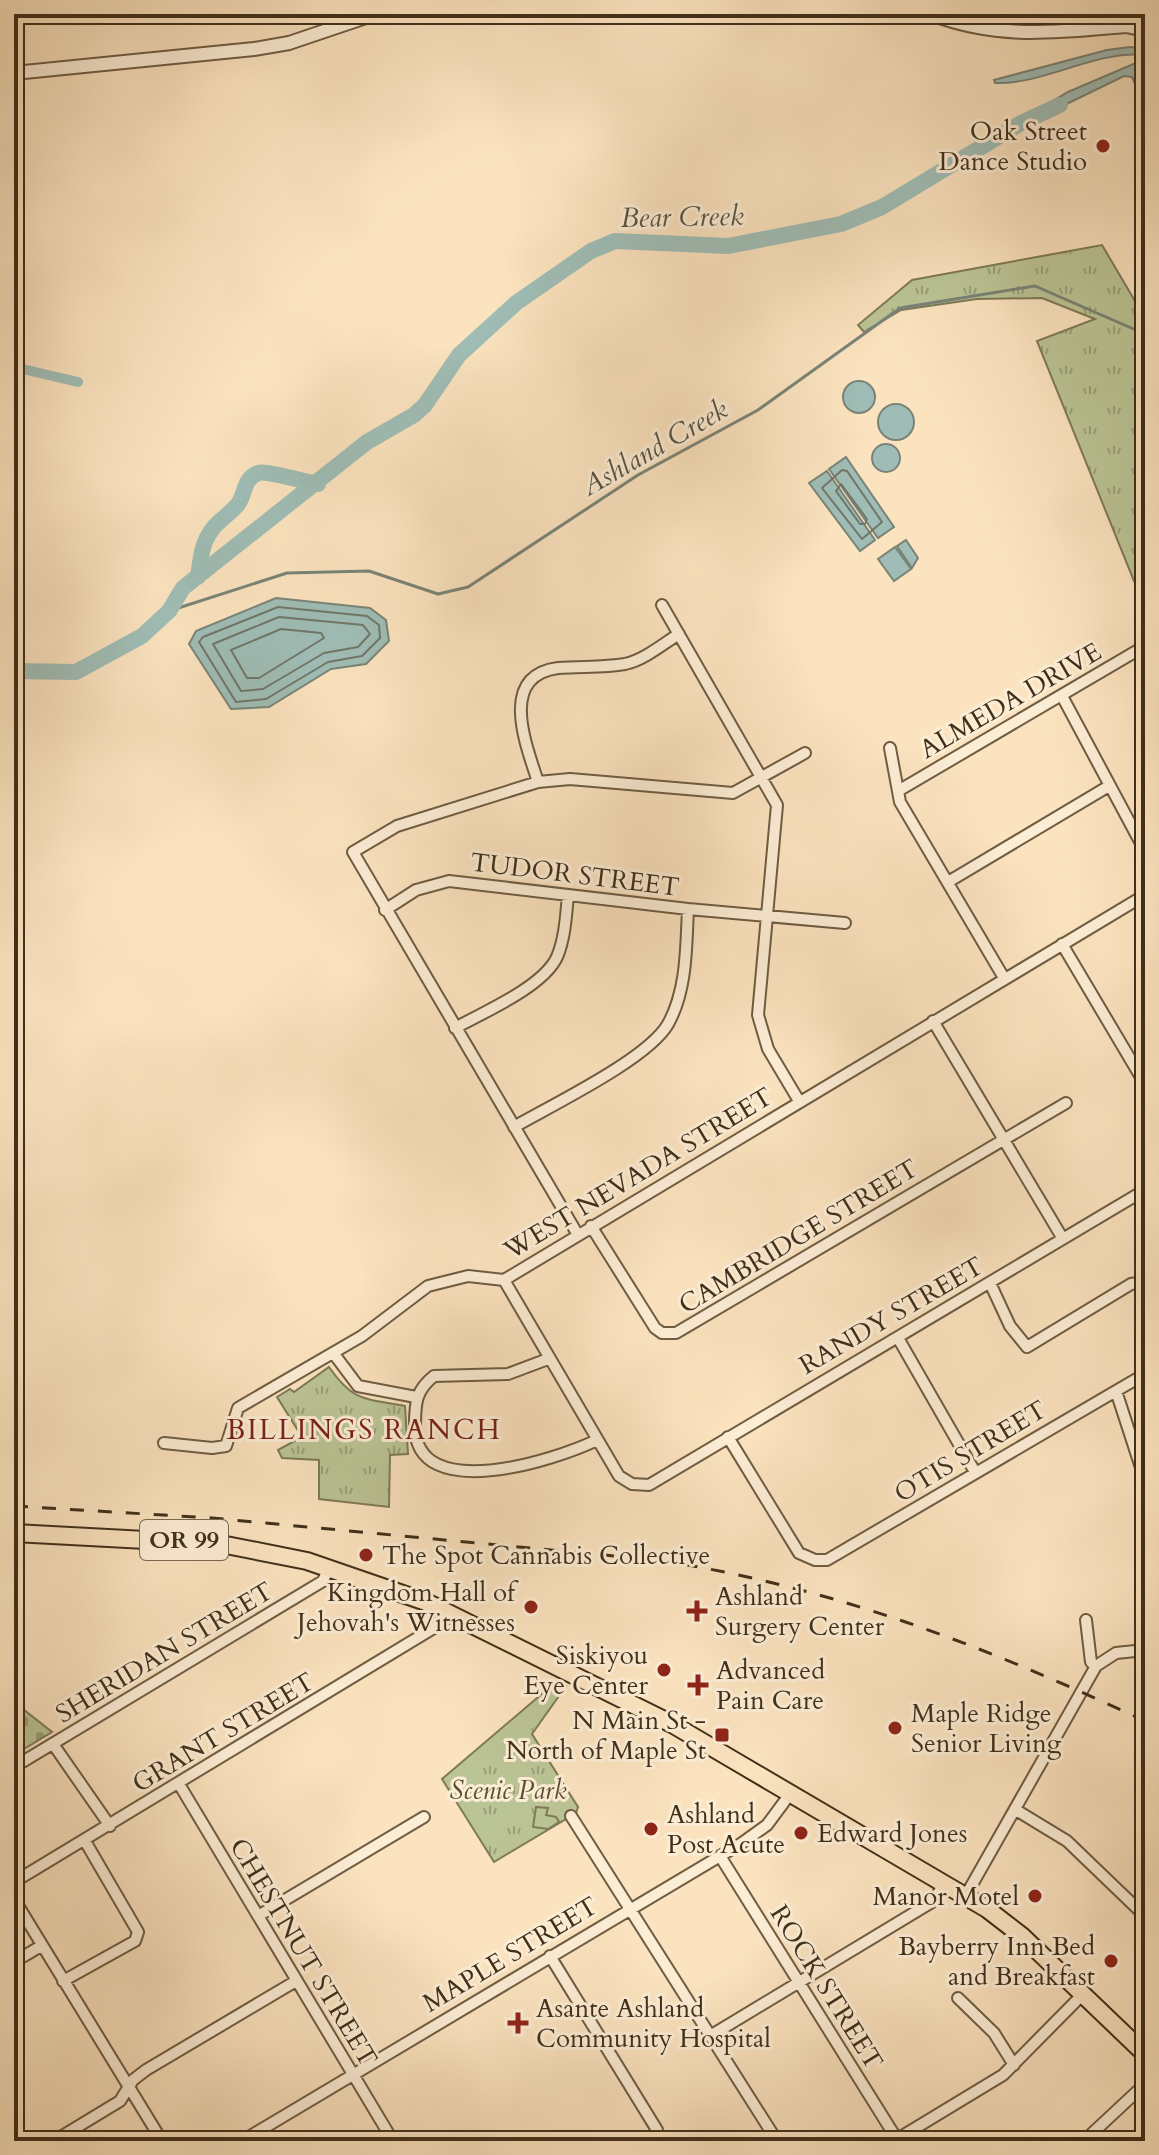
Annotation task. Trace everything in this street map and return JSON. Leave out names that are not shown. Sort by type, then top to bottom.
[{"type":"main road","name":"OR 99","points":[[14,1533],[221,1544],[329,1567],[448,1612],[672,1724],[1005,1922],[1145,2054]]},
{"type":"street","points":[[14,73],[254,49],[289,43],[375,14]]},
{"type":"street","points":[[931,14],[957,24],[1012,34],[1090,29],[1126,20],[1145,30]]},
{"type":"street","points":[[1090,29],[1112,14]]},
{"type":"street","points":[[1140,14],[1145,21]]},
{"type":"street","points":[[662,605],[763,778],[778,811],[758,1015],[768,1049],[799,1101]]},
{"type":"street","points":[[538,782],[519,716],[522,699],[534,679],[555,669],[627,664],[679,634]]},
{"type":"street","name":"ALMEDA DRIVE","points":[[898,791],[1145,646]]},
{"type":"street","points":[[1062,696],[1145,851]]},
{"type":"street","points":[[890,748],[900,802],[1004,978]]},
{"type":"street","points":[[578,1235],[353,852],[397,826],[538,782],[570,779],[733,793],[805,753]]},
{"type":"street","points":[[948,882],[1109,786]]},
{"type":"street","name":"TUDOR STREET","points":[[385,910],[416,890],[449,881],[688,909],[845,923]]},
{"type":"street","points":[[455,1028],[529,985],[553,964],[564,930],[568,895]]},
{"type":"street","name":"WEST NEVADA STREET","points":[[164,1443],[223,1447],[229,1442],[232,1417],[238,1408],[334,1354],[428,1286],[468,1276],[504,1280],[1145,895]]},
{"type":"street","points":[[514,1127],[641,1052],[661,1034],[673,1014],[682,981],[688,909]]},
{"type":"street","points":[[1062,944],[1145,1084]]},
{"type":"street","points":[[933,1021],[1063,1239]]},
{"type":"street","name":"CAMBRIDGE STREET","points":[[591,1226],[655,1328],[662,1333],[676,1333],[1066,1103]]},
{"type":"street","name":"RANDY STREET","points":[[597,1440],[625,1481],[644,1486],[660,1480],[1145,1190]]},
{"type":"street","points":[[504,1280],[597,1440],[552,1460],[513,1468],[440,1465],[425,1457],[417,1444],[416,1397],[424,1385],[440,1374],[508,1374],[548,1359]]},
{"type":"street","points":[[990,1283],[1010,1326],[1027,1347],[1131,1284],[1138,1283],[1145,1288]]},
{"type":"street","points":[[898,1338],[975,1472]]},
{"type":"street","points":[[334,1354],[358,1386],[416,1397]]},
{"type":"street","name":"OTIS STREET","points":[[728,1437],[799,1553],[815,1560],[837,1557],[975,1472],[1145,1374]]},
{"type":"street","points":[[1116,1391],[1145,1480]]},
{"type":"street","name":"SHERIDAN STREET","points":[[14,1767],[318,1584],[329,1567]]},
{"type":"street","name":"GRANT STREET","points":[[14,1882],[442,1623],[448,1612]]},
{"type":"street","points":[[1086,1620],[1091,1662],[1096,1666]]},
{"type":"street","points":[[965,1897],[1096,1666],[1108,1656],[1145,1650]]},
{"type":"street","points":[[53,1744],[110,1826]]},
{"type":"street","name":"CHESTNUT STREET","points":[[179,1784],[393,2141]]},
{"type":"street","name":"MAPLE STREET","points":[[242,2140],[720,1856],[767,1825],[790,1794]]},
{"type":"street","points":[[1016,1810],[1067,1841],[1145,1916]]},
{"type":"street","points":[[571,1816],[777,2141]]},
{"type":"street","points":[[258,1916],[424,1817]]},
{"type":"street","points":[[63,1981],[135,1941],[138,1932],[85,1841]]},
{"type":"street","name":"ROCK STREET","points":[[720,1856],[896,2140]]},
{"type":"street","points":[[710,2036],[932,1902],[944,1885]]},
{"type":"street","points":[[14,1899],[162,2141]]},
{"type":"street","points":[[14,1962],[41,1946]]},
{"type":"street","points":[[550,1956],[657,2130],[656,2141]]},
{"type":"street","points":[[54,2141],[120,2101],[146,2070],[296,1981]]},
{"type":"street","points":[[896,2140],[987,2086],[1014,2065],[1083,1994]]},
{"type":"street","points":[[958,1998],[994,2033],[1014,2065]]},
{"type":"street","points":[[1084,2141],[1145,2084]]},
{"type":"green space","points":[[1102,245],[1145,318],[1145,575],[1134,581],[1037,341],[1095,319],[1042,298],[977,299],[901,310],[864,332],[858,325],[912,280]]},
{"type":"green space","points":[[329,1367],[353,1393],[370,1400],[405,1406],[408,1454],[390,1455],[389,1507],[319,1499],[319,1460],[282,1458],[278,1450],[302,1437],[277,1397],[290,1389],[294,1392]]},
{"type":"green space","name":"Scenic Park","points":[[557,1681],[566,1686],[532,1734],[578,1807],[576,1813],[494,1862],[442,1779]]},
{"type":"green space","points":[[14,1702],[52,1732],[14,1755]]},
{"type":"green space","points":[[536,1807],[548,1808],[546,1815],[556,1817],[559,1822],[548,1829],[533,1827]]},
{"type":"water","points":[[1145,49],[1145,55],[1088,62],[1032,79],[995,83],[994,80],[1107,50]]},
{"type":"water","points":[[1145,59],[1145,90],[1138,91],[1132,77],[1124,76],[1042,116],[1041,108],[1068,92]]},
{"type":"water","points":[[859,381],[871,385],[875,397],[871,409],[859,413],[847,409],[843,397],[847,385]]},
{"type":"water","points":[[896,404],[908,410],[914,422],[908,434],[896,440],[884,434],[878,422],[884,410]]},
{"type":"water","points":[[886,444],[896,448],[900,458],[896,468],[886,472],[876,468],[872,458],[876,448]]},
{"type":"water","points":[[846,457],[894,527],[878,538],[829,469]]},
{"type":"water","points":[[827,471],[875,540],[860,551],[809,483]]},
{"type":"water","points":[[906,540],[918,558],[912,568],[897,546]]},
{"type":"water","points":[[895,547],[911,569],[894,581],[878,559]]},
{"type":"water","points":[[276,598],[370,608],[386,620],[389,641],[366,664],[331,669],[269,707],[231,709],[189,644],[196,631]]},
{"type":"waterway","name":"Bear Creek","points":[[14,671],[76,672],[142,636],[169,611],[183,588],[367,442],[414,415],[425,405],[459,355],[516,303],[591,251],[615,241],[728,246],[841,224],[882,207],[1021,123],[1060,105]]},
{"type":"waterway","name":"Ashland Creek","points":[[169,611],[287,573],[369,571],[438,594],[468,587],[638,475],[758,410],[900,308],[1035,286],[1145,334]]},
{"type":"waterway","points":[[14,367],[78,382]]},
{"type":"waterway","name":"Bear Creek","points":[[198,577],[209,533],[238,504],[253,476],[269,473],[318,484]]},
{"type":"railway","points":[[14,1506],[212,1518],[657,1560],[722,1572],[785,1586],[907,1622],[1026,1668],[1145,1721]]},
{"type":"place","name":"Oak Street Dance Studio","points":[[1103,146]]},
{"type":"place","name":"The Spot Cannabis Collective","points":[[366,1555]]},
{"type":"place","name":"Kingdom Hall of Jehovah's Witnesses","points":[[531,1607]]},
{"type":"place","name":"Ashland Surgery Center","points":[[697,1611]]},
{"type":"place","name":"Siskiyou Eye Center","points":[[664,1670]]},
{"type":"place","name":"Advanced Pain Care","points":[[698,1685]]},
{"type":"place","name":"Maple Ridge Senior Living","points":[[895,1728]]},
{"type":"place","name":"N Main St - North of Maple St","points":[[722,1735]]},
{"type":"place","name":"Ashland Post Acute","points":[[651,1829]]},
{"type":"place","name":"Edward Jones","points":[[801,1833]]},
{"type":"place","name":"Manor Motel","points":[[1035,1896]]},
{"type":"place","name":"Bayberry Inn Bed and Breakfast","points":[[1111,1961]]},
{"type":"place","name":"Asante Ashland Community Hospital","points":[[518,2023]]},
{"type":"district","name":"BILLINGS RANCH","points":[[364,1429]]}]
